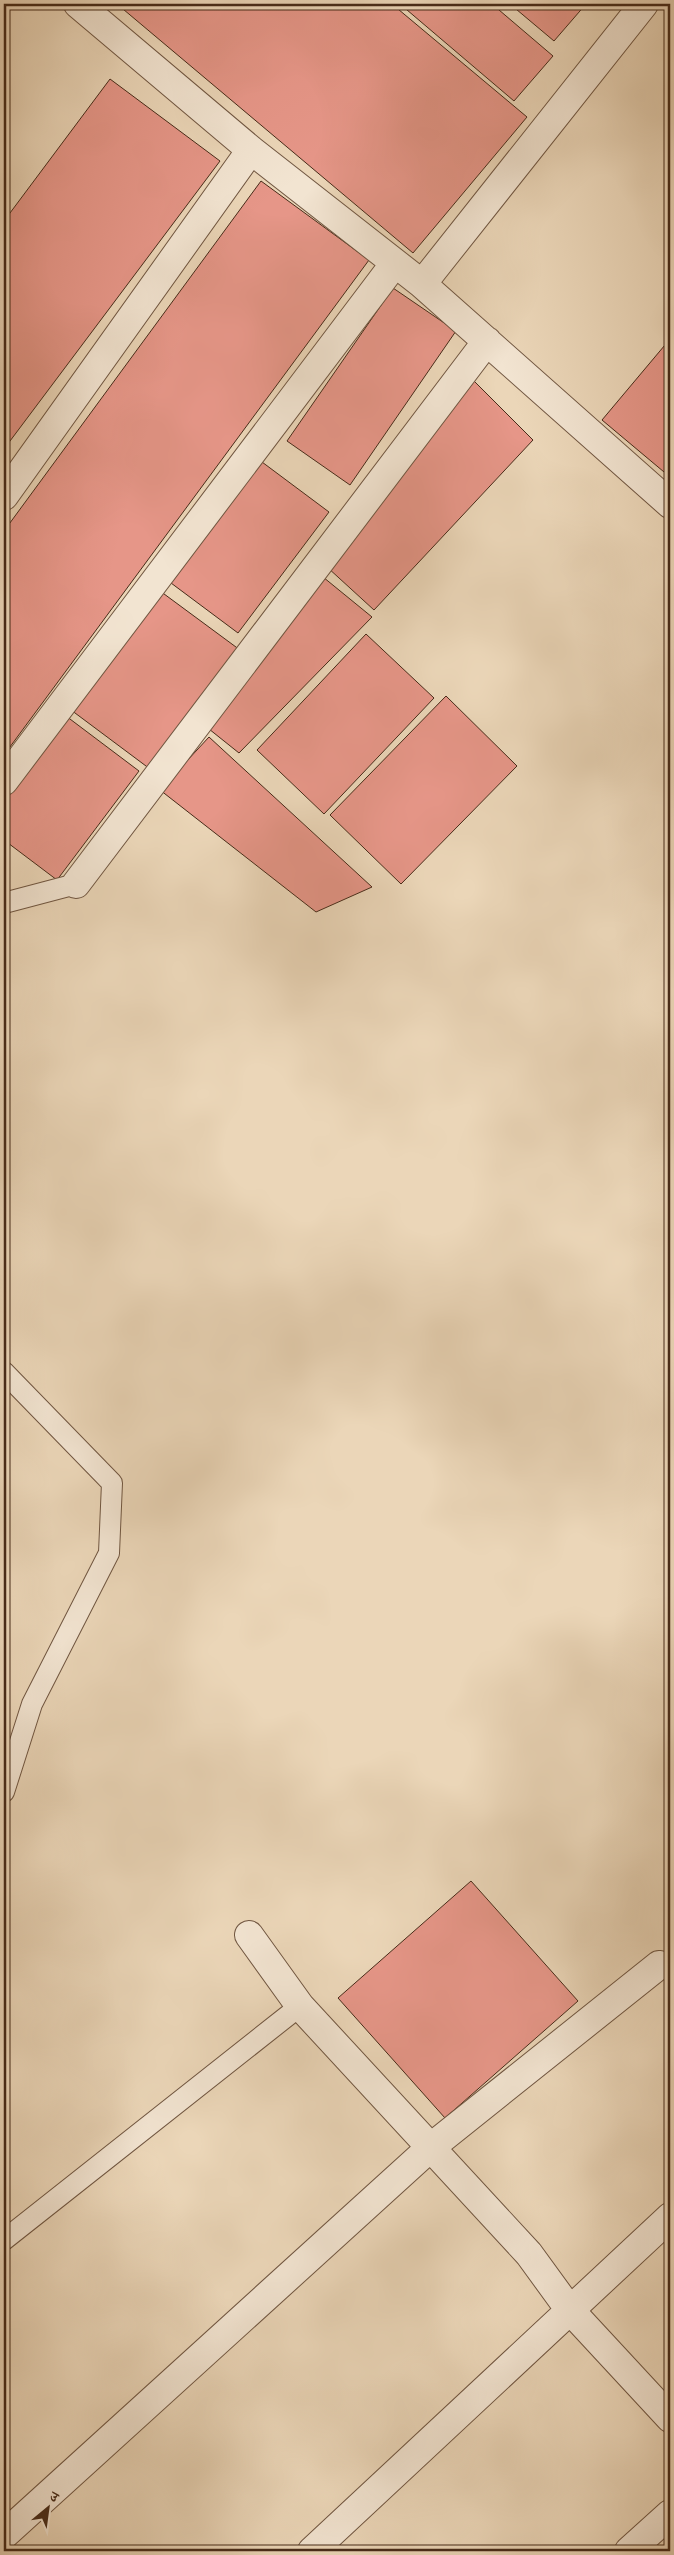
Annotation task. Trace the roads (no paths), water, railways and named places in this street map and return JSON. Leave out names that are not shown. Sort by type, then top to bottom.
[{"type":"street","points":[[78,4],[251,150],[422,284],[670,504]]},
{"type":"street","points":[[422,284],[644,4]]},
{"type":"street","points":[[4,496],[251,150]]},
{"type":"street","points":[[4,780],[395,262]]},
{"type":"street","points":[[76,884],[487,341]]},
{"type":"street","points":[[250,1935],[300,2006],[529,2254],[569,2309],[670,2418]]},
{"type":"street","points":[[4,2535],[430,2148],[659,1965]]},
{"type":"street","points":[[312,2551],[569,2309],[670,2217]]},
{"type":"street","points":[[629,2551],[670,2514]]},
{"type":"lane","points":[[4,903],[76,884]]},
{"type":"lane","points":[[4,1372],[112,1483],[109,1553],[32,1704],[4,1792]]},
{"type":"lane","points":[[4,2240],[300,2006]]}]
